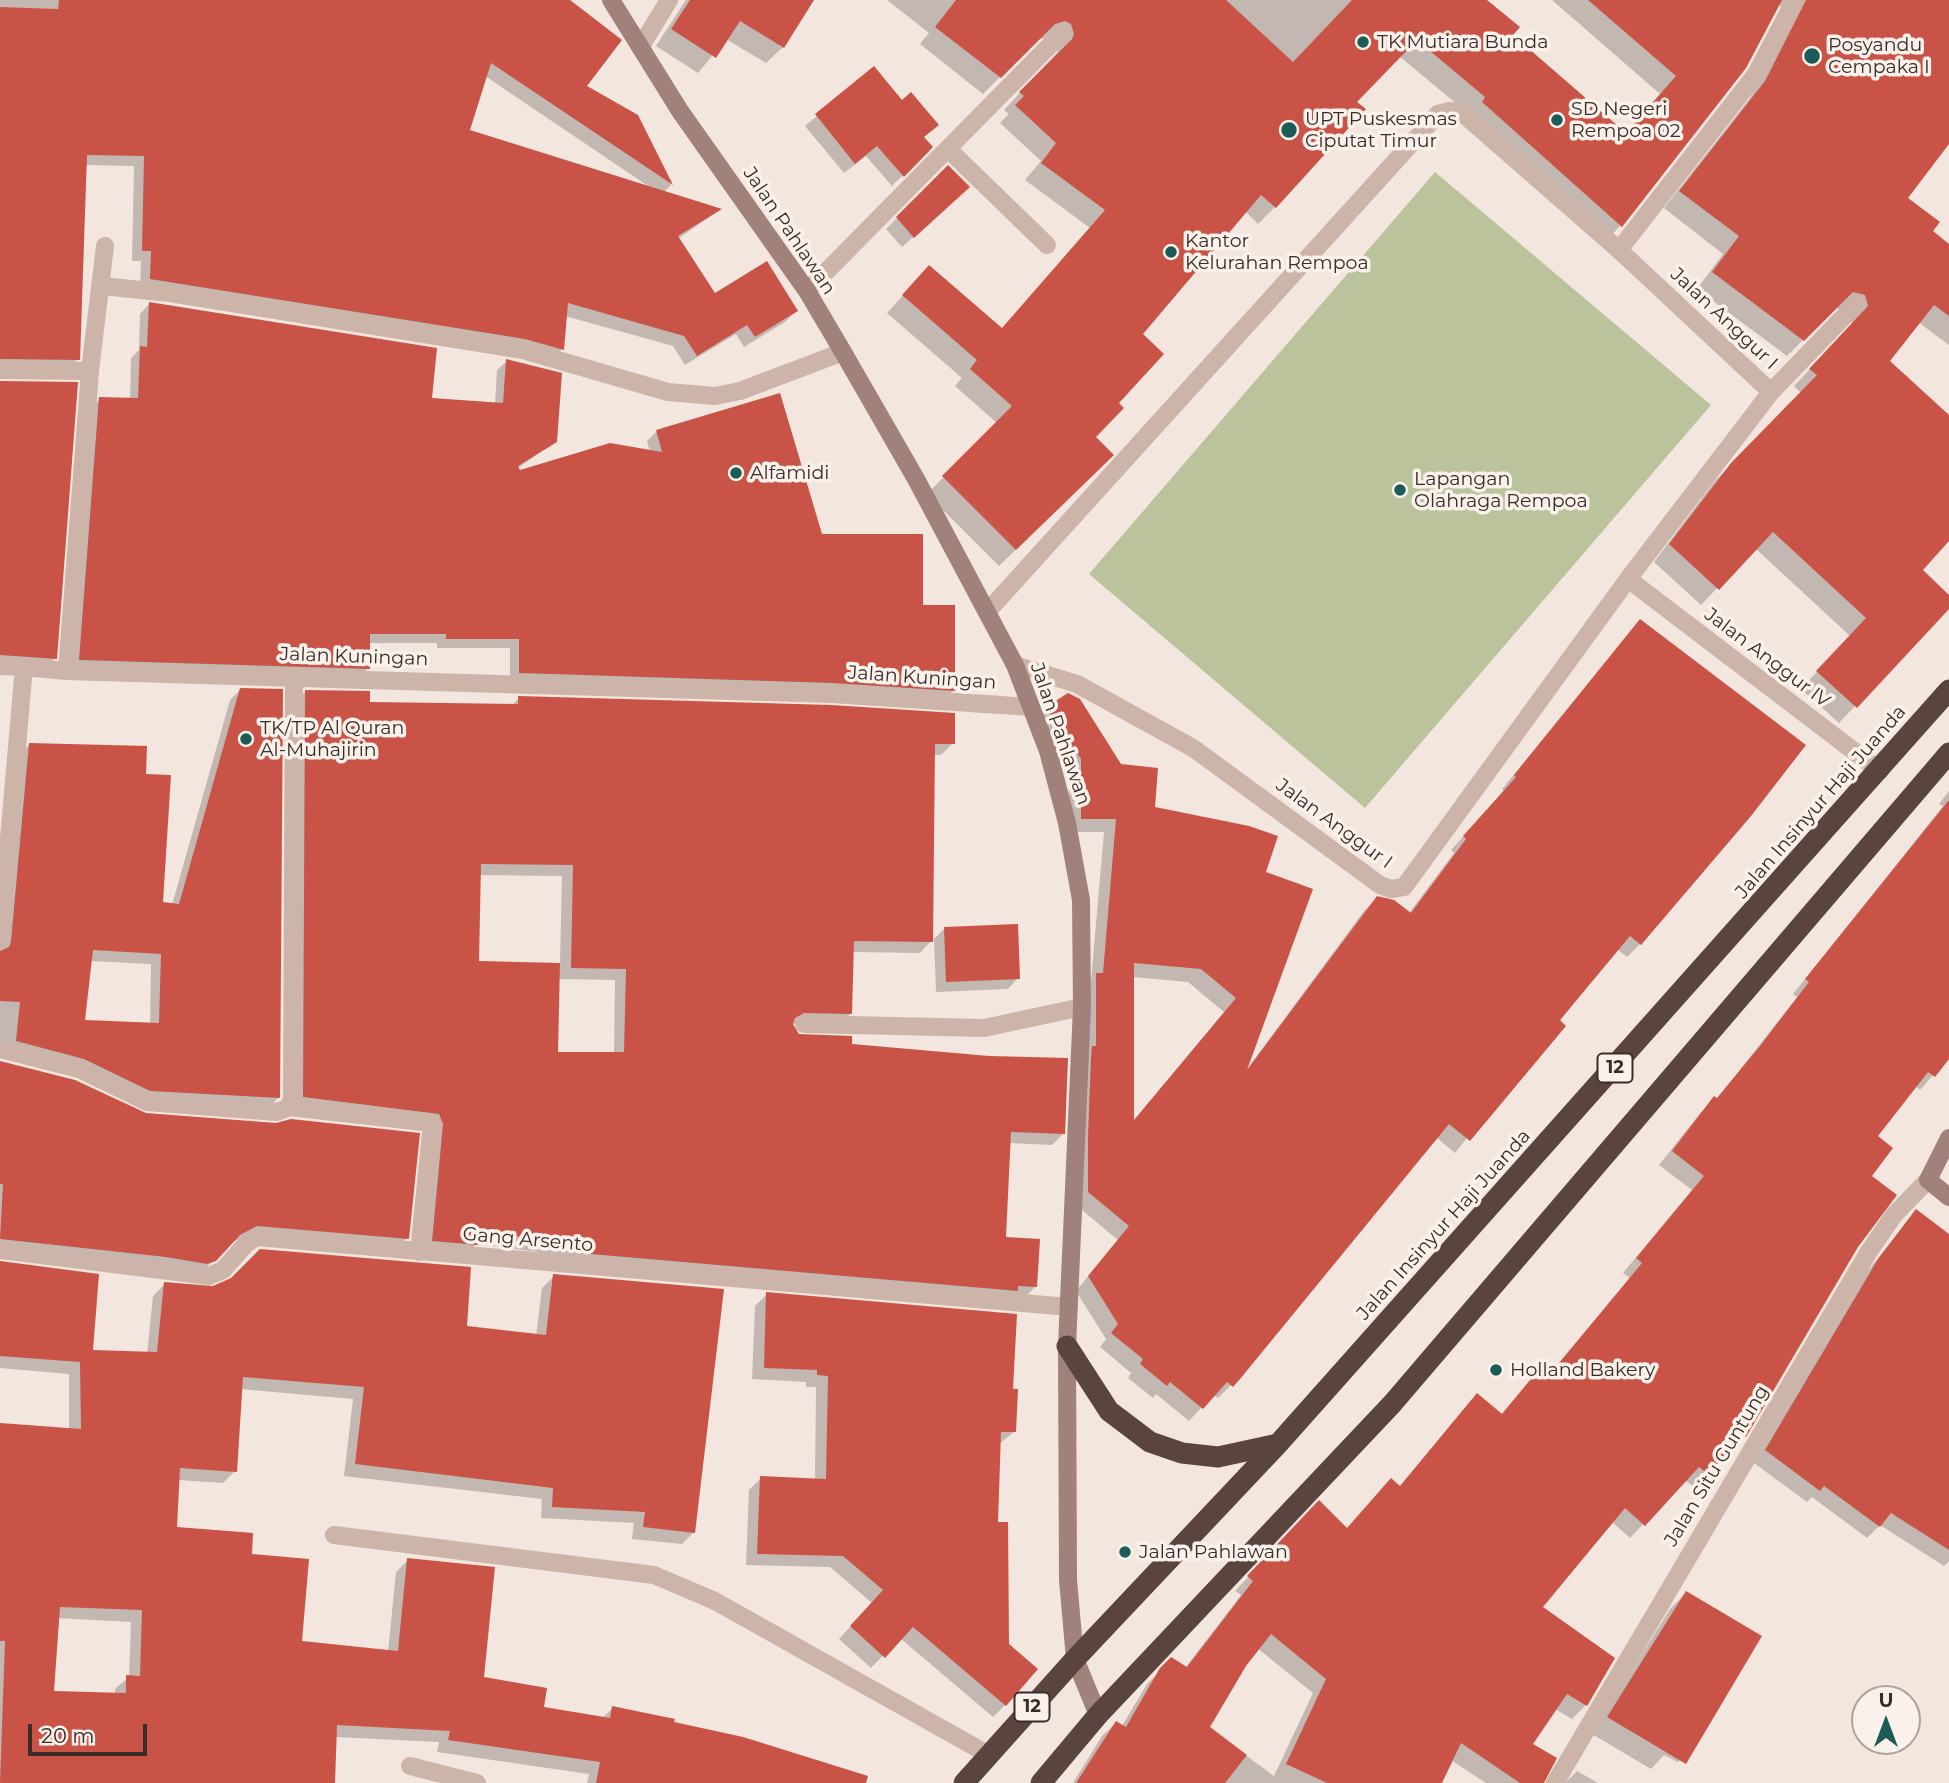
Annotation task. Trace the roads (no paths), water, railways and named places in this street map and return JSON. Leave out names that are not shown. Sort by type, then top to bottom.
[{"type":"highway","name":"Jalan Insinyur Haji Juanda","points":[[964,1783],[1075,1659],[1278,1444],[1880,771],[1949,690]]},
{"type":"highway","name":"12","points":[[1041,1783],[1098,1715],[1392,1404],[1949,753]]},
{"type":"highway","points":[[1067,1346],[1109,1411],[1150,1442],[1182,1453],[1217,1457],[1278,1444]]},
{"type":"main road","name":"Jalan Pahlawan","points":[[611,0],[680,111],[807,291],[916,479],[1015,666],[1068,823],[1081,900],[1082,1007],[1067,1346],[1068,1580],[1075,1659],[1098,1715]]},
{"type":"main road","points":[[1949,1138],[1928,1180],[1949,1197]]},
{"type":"street","points":[[642,46],[669,0]]},
{"type":"street","points":[[1619,250],[1750,83],[1795,0]]},
{"type":"street","points":[[807,291],[1063,32]]},
{"type":"street","name":"Jalan Anggur I","points":[[987,612],[1438,114],[1461,112],[1619,250],[1771,392],[1628,579],[1409,882],[1398,889],[1380,885],[1193,748],[1077,684],[1015,666]]},
{"type":"street","points":[[948,149],[1047,245]]},
{"type":"street","points":[[67,671],[90,371],[105,246]]},
{"type":"street","points":[[102,286],[170,293],[523,350],[668,392],[715,396],[740,391],[843,352]]},
{"type":"street","points":[[1771,392],[1857,303]]},
{"type":"street","points":[[0,370],[90,371]]},
{"type":"street","name":"Jalan Anggur IV","points":[[1628,579],[1880,771]]},
{"type":"street","name":"Jalan Kuningan","points":[[0,666],[67,671],[896,696],[1031,707]]},
{"type":"street","points":[[0,940],[24,667]]},
{"type":"street","points":[[289,1107],[292,1084],[294,676]]},
{"type":"street","points":[[804,1024],[984,1028],[1082,1007]]},
{"type":"street","points":[[0,1049],[79,1069],[147,1102],[277,1112],[289,1107],[432,1123],[419,1252]]},
{"type":"street","name":"Jalan Situ Guntung","points":[[1555,1783],[1868,1253],[1894,1215],[1928,1180]]},
{"type":"street","name":"Gang Arsento","points":[[0,1250],[209,1276],[223,1270],[246,1244],[257,1237],[1069,1307]]},
{"type":"street","points":[[334,1535],[654,1575],[715,1601],[989,1755]]},
{"type":"street","points":[[410,1766],[477,1783]]},
{"type":"place","name":"TK Mutiara Bunda","points":[[1363,42]]},
{"type":"place","name":"Posyandu Cempaka I","points":[[1812,56]]},
{"type":"place","name":"SD Negeri Rempoa 02","points":[[1557,120]]},
{"type":"place","name":"UPT Puskesmas Ciputat Timur","points":[[1289,130]]},
{"type":"place","name":"Kantor Kelurahan Rempoa","points":[[1171,252]]},
{"type":"place","name":"Alfamidi","points":[[736,473]]},
{"type":"place","name":"Lapangan Olahraga Rempoa","points":[[1400,490]]},
{"type":"place","name":"TK/TP Al Quran Al-Muhajirin","points":[[246,739]]},
{"type":"place","name":"Holland Bakery","points":[[1496,1370]]},
{"type":"place","name":"Jalan Pahlawan","points":[[1125,1552]]}]
